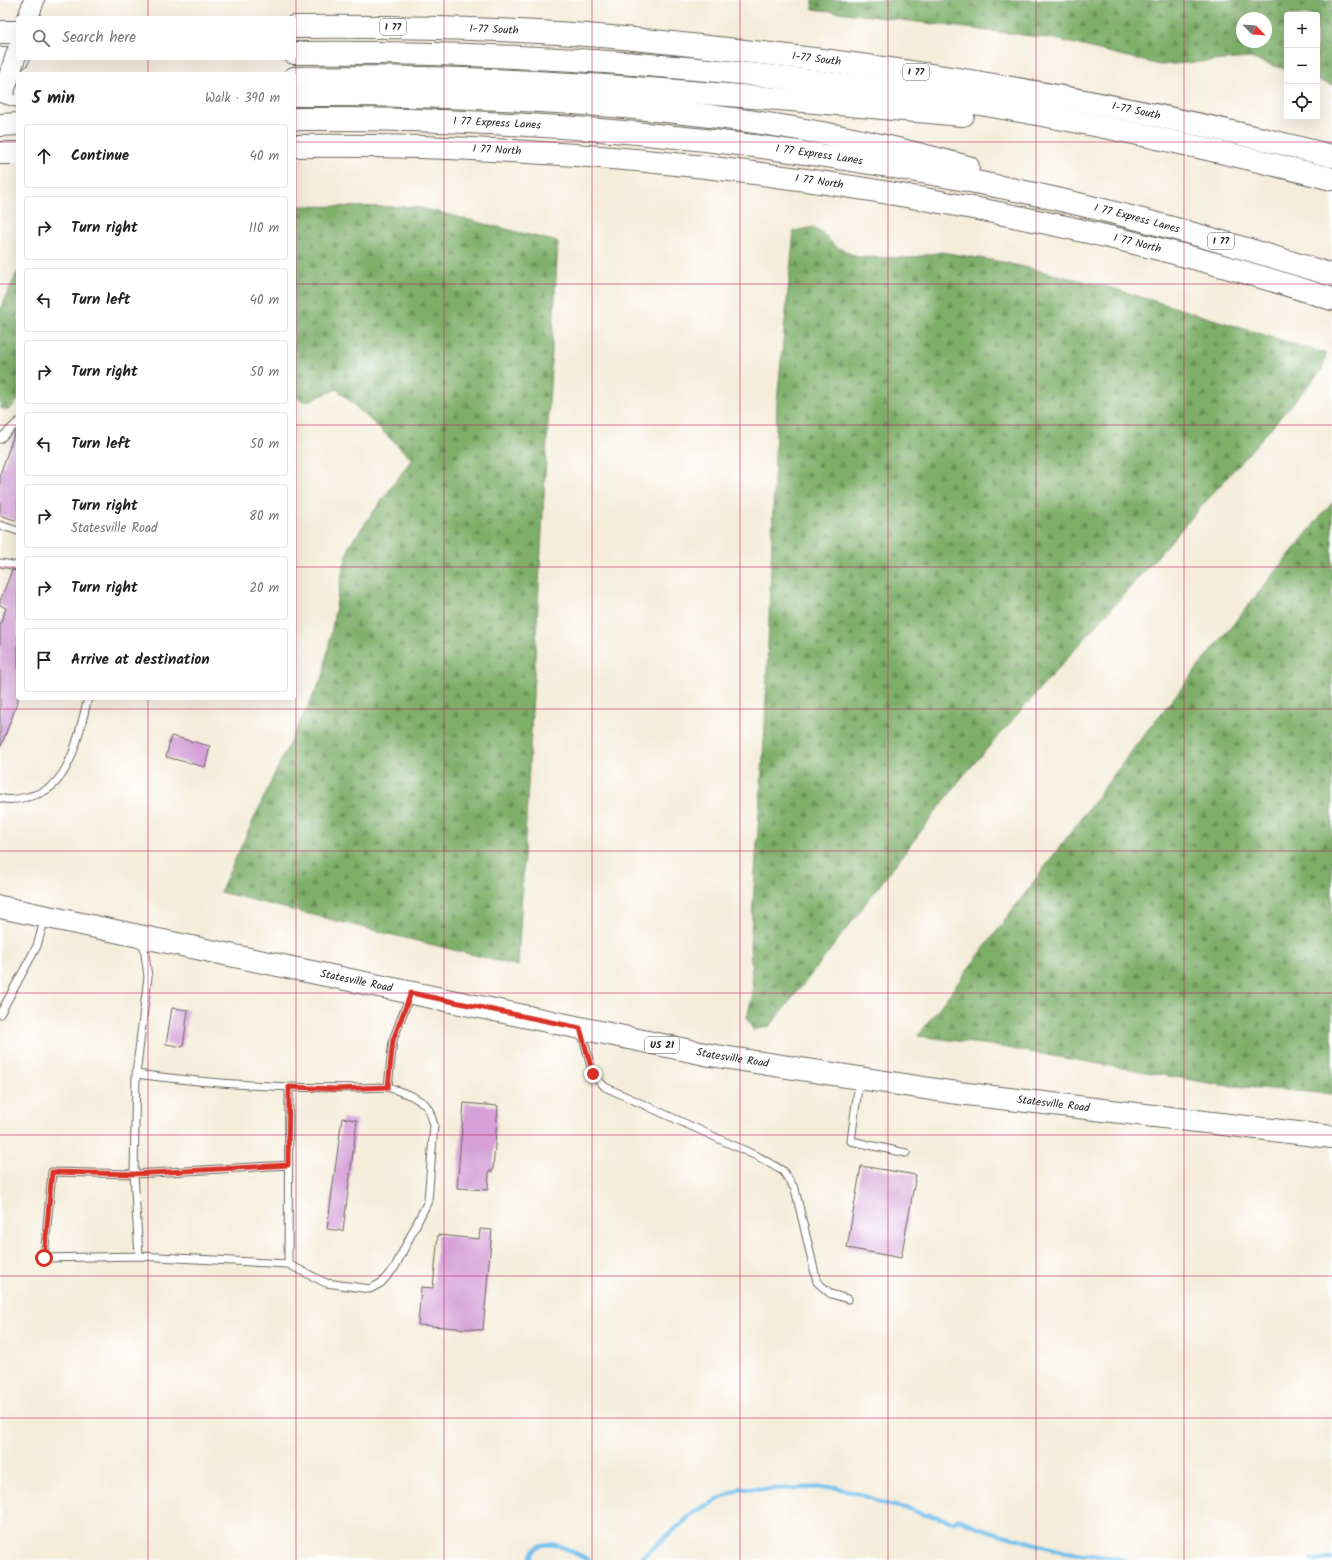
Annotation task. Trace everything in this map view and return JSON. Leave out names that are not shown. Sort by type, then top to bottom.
[{"type":"main road","name":"I-77 South","points":[[296,27],[416,28],[575,34],[809,58],[965,80],[1089,101],[1197,123],[1332,156]]},
{"type":"main road","points":[[0,32],[16,32]]},
{"type":"main road","name":"I 77","points":[[296,53],[499,56],[650,65],[806,80],[923,96],[1116,129],[1192,145],[1332,179]]},
{"type":"main road","points":[[7,94],[16,57]]},
{"type":"main road","points":[[0,58],[16,58]]},
{"type":"main road","points":[[296,78],[415,78],[572,84],[836,104],[1116,129]]},
{"type":"main road","points":[[296,95],[490,98],[639,109],[725,118],[829,134],[925,155],[972,168],[1110,212]]},
{"type":"main road","name":"I 77 Express Lanes","points":[[296,119],[496,123],[629,132],[722,142],[887,165],[1033,194],[1110,212],[1208,238],[1332,275]]},
{"type":"main road","points":[[0,125],[16,124]]},
{"type":"main road","name":"I 77 North","points":[[296,146],[413,146],[557,153],[719,168],[795,178],[875,190],[1081,230],[1179,254],[1332,299]]},
{"type":"main road","points":[[0,153],[16,153]]},
{"type":"main road","name":"Statesville Road","points":[[0,907],[710,1055],[950,1092],[1332,1137]]},
{"type":"lane","points":[[0,439],[16,424]]},
{"type":"lane","points":[[0,524],[16,529]]},
{"type":"lane","points":[[0,563],[16,566]]},
{"type":"lane","points":[[0,798],[19,799],[36,795],[52,786],[63,774],[71,756],[87,700]]},
{"type":"lane","points":[[0,1014],[37,946],[46,916]]},
{"type":"lane","points":[[139,1256],[134,1174],[136,1074],[148,976],[142,936]]},
{"type":"lane","points":[[388,1087],[393,1040],[411,993]]},
{"type":"lane","points":[[580,1028],[593,1074],[605,1087],[758,1157],[783,1171],[795,1189],[816,1282],[831,1294],[848,1300]]},
{"type":"lane","points":[[136,1074],[198,1082],[289,1087],[336,1089],[388,1087],[412,1096],[425,1104],[429,1110],[434,1125],[428,1201],[395,1267],[381,1283],[370,1289],[326,1283],[288,1264],[139,1256],[44,1258],[52,1172],[134,1174],[288,1165]]},
{"type":"lane","points":[[859,1079],[850,1141],[906,1153]]},
{"type":"lane","points":[[288,1264],[289,1087]]},
{"type":"green space","points":[[813,0],[1332,0],[1332,85],[1320,81],[1320,12],[1284,12],[1284,69],[1250,58],[1160,65],[1055,39],[813,9]]},
{"type":"green space","points":[[296,206],[417,207],[558,242],[518,966],[220,892],[284,754],[323,676],[342,574],[350,544],[412,459],[337,389],[306,402],[296,397]]},
{"type":"green space","points":[[813,227],[835,246],[857,257],[910,258],[941,252],[1003,262],[1112,288],[1326,354],[1322,370],[964,775],[770,1026],[753,1030],[747,1018],[753,992],[750,946],[765,726],[777,402],[794,231]]},
{"type":"green space","points":[[16,275],[16,403],[9,410],[0,408],[0,309]]},
{"type":"green space","points":[[1332,502],[1332,1094],[1221,1085],[989,1045],[918,1036],[1146,732]]},
{"type":"building","points":[[16,431],[16,520],[0,515],[0,474]]},
{"type":"building","points":[[12,570],[16,571],[16,700],[18,701],[1,746],[0,625],[6,608],[0,605],[0,601]]},
{"type":"building","points":[[171,736],[210,746],[205,767],[166,757]]},
{"type":"building","points":[[172,1008],[188,1010],[183,1047],[166,1044]]},
{"type":"building","points":[[464,1103],[498,1106],[493,1171],[489,1171],[488,1190],[457,1188]]},
{"type":"building","points":[[342,1118],[357,1120],[343,1231],[327,1229]]},
{"type":"building","points":[[861,1166],[916,1175],[901,1258],[847,1248]]},
{"type":"building","points":[[480,1229],[492,1230],[483,1330],[418,1325],[421,1287],[433,1288],[438,1235],[479,1239]]},
{"type":"waterway","points":[[639,1560],[696,1511],[741,1488],[769,1489],[834,1487],[889,1505],[910,1509],[924,1515],[930,1515],[954,1522],[957,1519],[989,1531],[1065,1552],[1123,1560]]},
{"type":"waterway","points":[[529,1560],[536,1548],[550,1544],[570,1550],[588,1560]]},
{"type":"waterway","points":[[1312,1560],[1332,1558]]},
{"type":"route","points":[[44,1258],[52,1172],[134,1174],[288,1165],[289,1087],[336,1089],[388,1087],[393,1040],[411,993],[580,1028],[593,1074]]}]
